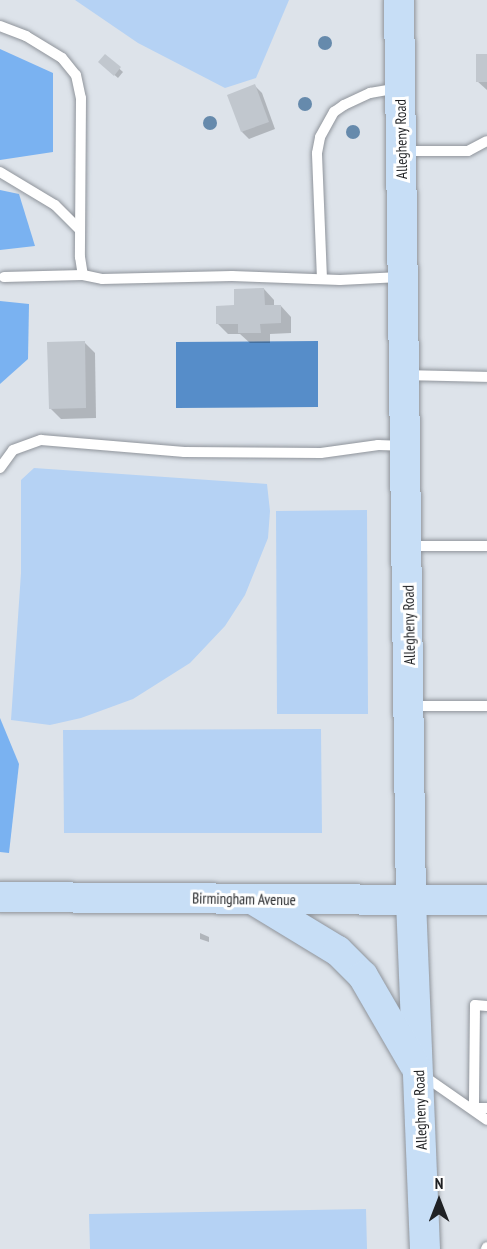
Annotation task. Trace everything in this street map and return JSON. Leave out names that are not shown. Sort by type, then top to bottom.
[{"type":"street","name":"Allegheny Road","points":[[399,0],[411,901],[425,1249]]},
{"type":"street","name":"Birmingham Avenue","points":[[0,897],[487,900]]},
{"type":"street","points":[[252,899],[338,951],[363,976],[418,1072]]},
{"type":"lane","points":[[0,26],[26,36],[62,58],[76,75],[81,99],[80,230],[83,275]]},
{"type":"lane","points":[[322,279],[317,153],[320,137],[334,112],[344,105],[370,93],[400,87]]},
{"type":"lane","points":[[402,151],[468,151],[487,141]]},
{"type":"lane","points":[[0,172],[55,204],[72,218],[80,230]]},
{"type":"lane","points":[[4,277],[83,275],[102,279],[232,276],[322,279],[404,277]]},
{"type":"lane","points":[[405,375],[487,377]]},
{"type":"lane","points":[[0,468],[13,450],[41,440],[184,452],[321,453],[378,445],[406,446]]},
{"type":"lane","points":[[408,546],[487,546]]},
{"type":"lane","points":[[410,706],[487,706]]},
{"type":"lane","points":[[474,1108],[475,1005],[487,1006]]},
{"type":"lane","points":[[418,1072],[474,1108],[487,1120]]},
{"type":"lane","points":[[474,1108],[487,1108]]},
{"type":"shaded area","points":[[75,0],[289,0],[256,78],[225,88],[138,43]]},
{"type":"shaded area","points":[[0,49],[53,73],[53,152],[0,160]]},
{"type":"shaded area","points":[[0,190],[19,194],[35,246],[0,250]]},
{"type":"shaded area","points":[[0,301],[29,304],[28,359],[0,384]]},
{"type":"shaded area","points":[[318,341],[318,407],[176,408],[176,342]]},
{"type":"shaded area","points":[[34,468],[267,484],[270,511],[268,538],[245,595],[225,626],[190,663],[133,699],[81,718],[50,725],[11,720],[21,573],[21,480]]},
{"type":"shaded area","points":[[367,510],[368,714],[277,714],[276,511]]},
{"type":"shaded area","points":[[0,718],[19,764],[9,853],[0,852]]},
{"type":"shaded area","points":[[321,729],[322,833],[64,833],[63,730]]},
{"type":"shaded area","points":[[366,1209],[367,1249],[90,1249],[89,1214]]},
{"type":"building","points":[[105,54],[121,67],[114,76],[98,62]]},
{"type":"building","points":[[476,54],[487,54],[487,82],[476,82]]},
{"type":"building","points":[[255,84],[269,122],[241,132],[227,95]]},
{"type":"building","points":[[264,288],[265,305],[281,305],[281,323],[260,324],[261,333],[238,333],[238,324],[216,324],[216,306],[234,305],[234,289]]},
{"type":"building","points":[[85,341],[86,408],[49,409],[47,342]]}]
